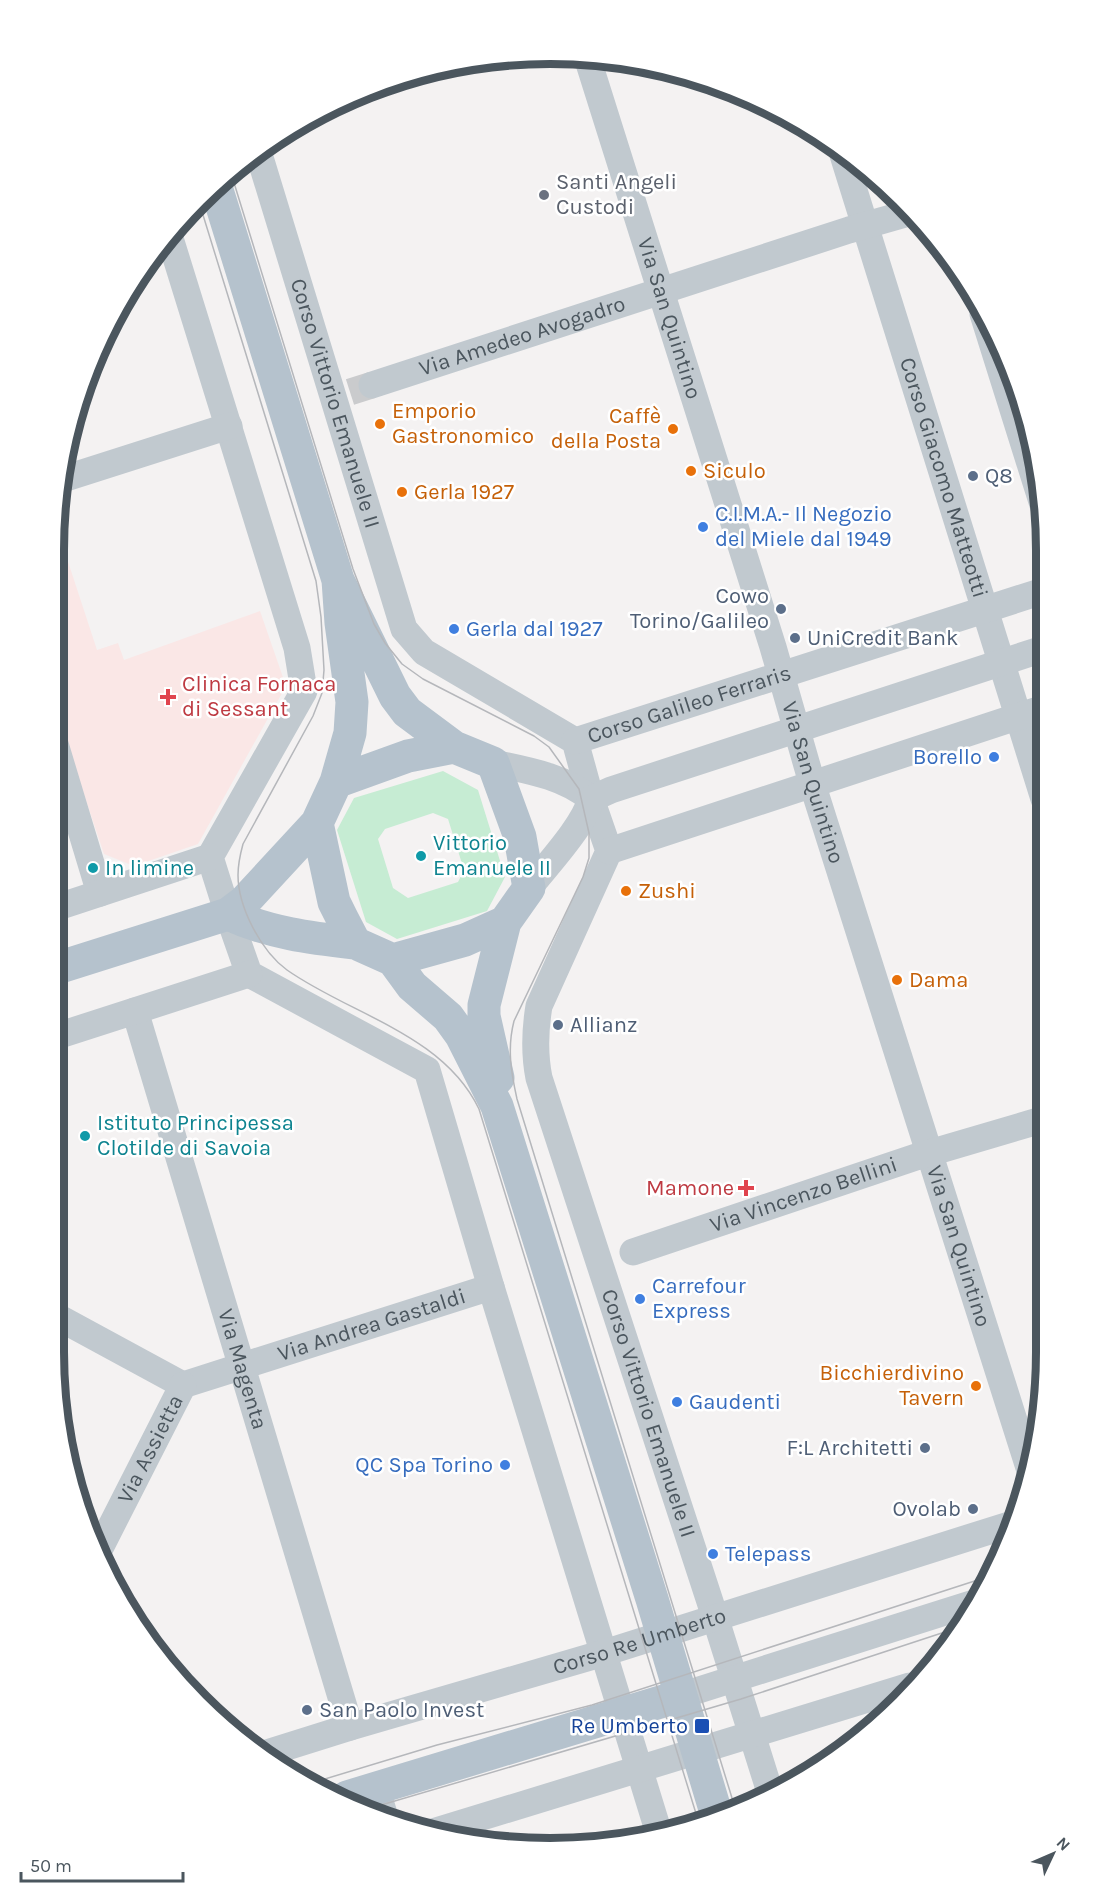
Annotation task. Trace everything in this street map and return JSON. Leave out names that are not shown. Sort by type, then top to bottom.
[{"type":"main road","points":[[219,196],[338,580],[395,696],[407,712],[454,747],[493,763],[520,837],[529,888],[505,922],[483,1016],[498,1076],[497,1106]]},
{"type":"main road","points":[[64,966],[228,914],[244,902],[317,823],[336,782],[350,733],[352,702],[341,623],[338,580]]},
{"type":"main road","points":[[336,782],[408,756],[454,747]]},
{"type":"main road","points":[[317,823],[334,902],[355,942]]},
{"type":"main road","points":[[228,914],[251,925],[301,938],[355,942],[393,960],[412,986],[447,1017],[461,1035],[497,1106],[715,1809]]},
{"type":"main road","points":[[393,960],[465,940],[505,922]]},
{"type":"main road","points":[[369,1800],[622,1713],[680,1696]]},
{"type":"street","name":"Via San Quintino","points":[[590,67],[781,673],[812,783],[1025,1455]]},
{"type":"street","name":"Corso Vittorio Emanuele II","points":[[262,160],[352,391],[404,629],[424,651],[575,741]]},
{"type":"street","name":"Corso Giacomo Matteotti","points":[[846,165],[1036,774]]},
{"type":"street","name":"Via Amedeo Avogadro","points":[[352,391],[849,230],[902,215]]},
{"type":"street","points":[[64,905],[210,857],[304,691],[297,648],[172,246]]},
{"type":"street","points":[[71,477],[229,426]]},
{"type":"street","name":"Corso Galileo Ferraris","points":[[575,741],[781,673],[1036,593]]},
{"type":"street","points":[[529,888],[557,855],[585,813],[591,799],[611,790],[1036,651]]},
{"type":"street","points":[[575,741],[591,799],[609,851],[1036,711]]},
{"type":"street","points":[[493,763],[541,774],[579,789],[591,799]]},
{"type":"street","points":[[64,774],[100,893]]},
{"type":"street","name":"Corso Vittorio Emanuele II","points":[[609,851],[539,1005],[535,1033],[538,1078],[615,1258],[715,1617],[768,1785]]},
{"type":"street","points":[[210,857],[249,974],[427,1070],[491,1287],[657,1825]]},
{"type":"street","points":[[64,1034],[249,974]]},
{"type":"street","name":"Via Magenta","points":[[135,1011],[350,1727]]},
{"type":"street","name":"Via Vincenzo Bellini","points":[[615,1258],[929,1154],[1036,1122]]},
{"type":"street","name":"Via Andrea Gastaldi","points":[[183,1385],[491,1287]]},
{"type":"street","name":"Via Assietta","points":[[64,1320],[183,1385],[103,1542]]},
{"type":"street","name":"Corso Re Umberto","points":[[273,1751],[604,1653],[1004,1527]]},
{"type":"street","points":[[680,1696],[964,1606]]},
{"type":"street","points":[[450,1827],[899,1689]]},
{"type":"shaded area","name":"Clinica Fornaca di Sessant","points":[[64,550],[97,650],[118,643],[124,660],[260,611],[286,686],[198,844],[134,866],[104,854],[64,735]]},
{"type":"green space","points":[[443,771],[478,790],[505,877],[487,911],[397,939],[366,922],[337,830],[354,798]],"holes":[[[433,813],[448,819],[464,870],[458,882],[408,898],[393,888],[378,839],[385,829]]]},
{"type":"tunnel","points":[[350,392],[372,385]]},
{"type":"tram line","points":[[234,182],[353,569],[374,624],[385,643],[402,664],[423,679],[534,736],[549,747],[579,789],[589,833],[589,858],[583,877],[514,1021],[510,1050],[513,1079],[517,1099],[733,1802]]},
{"type":"tram line","points":[[202,212],[316,581],[321,617],[324,670],[322,693],[313,716],[243,844],[238,875],[242,901],[260,940],[277,962],[312,986],[394,1028],[419,1044],[443,1062],[463,1083],[479,1109],[696,1815]]},
{"type":"tram line","points":[[322,1780],[437,1745],[592,1705],[979,1580]]},
{"type":"tram line","points":[[378,1806],[741,1699],[948,1631]]},
{"type":"place","name":"Santi Angeli Custodi","points":[[544,195]]},
{"type":"place","name":"Emporio Gastronomico","points":[[380,424]]},
{"type":"place","name":"Caffè della Posta","points":[[673,429]]},
{"type":"place","name":"Siculo","points":[[691,471]]},
{"type":"place","name":"Q8","points":[[973,476]]},
{"type":"place","name":"Gerla 1927","points":[[402,492]]},
{"type":"place","name":"C.I.M.A.- Il Negozio del Miele dal 1949","points":[[703,527]]},
{"type":"place","name":"Cowo Torino/Galileo","points":[[781,609]]},
{"type":"place","name":"Gerla dal 1927","points":[[454,629]]},
{"type":"place","name":"UniCredit Bank","points":[[795,638]]},
{"type":"place","name":"Clinica Fornaca di Sessant","points":[[168,697]]},
{"type":"place","name":"Borello","points":[[994,757]]},
{"type":"place","name":"Vittorio Emanuele II","points":[[421,856]]},
{"type":"place","name":"In limine","points":[[93,868]]},
{"type":"place","name":"Zushi","points":[[626,891]]},
{"type":"place","name":"Dama","points":[[897,980]]},
{"type":"place","name":"Allianz","points":[[558,1025]]},
{"type":"place","name":"Istituto Principessa Clotilde di Savoia","points":[[85,1136]]},
{"type":"place","name":"Mamone","points":[[746,1188]]},
{"type":"place","name":"Carrefour Express","points":[[640,1299]]},
{"type":"place","name":"Bicchierdivino Tavern","points":[[976,1386]]},
{"type":"place","name":"Gaudenti","points":[[677,1402]]},
{"type":"place","name":"F:L Architetti","points":[[925,1448]]},
{"type":"place","name":"QC Spa Torino","points":[[505,1465]]},
{"type":"place","name":"Ovolab","points":[[973,1509]]},
{"type":"place","name":"Telepass","points":[[713,1554]]},
{"type":"place","name":"San Paolo Invest","points":[[307,1710]]},
{"type":"place","name":"Re Umberto","points":[[702,1726]]}]
